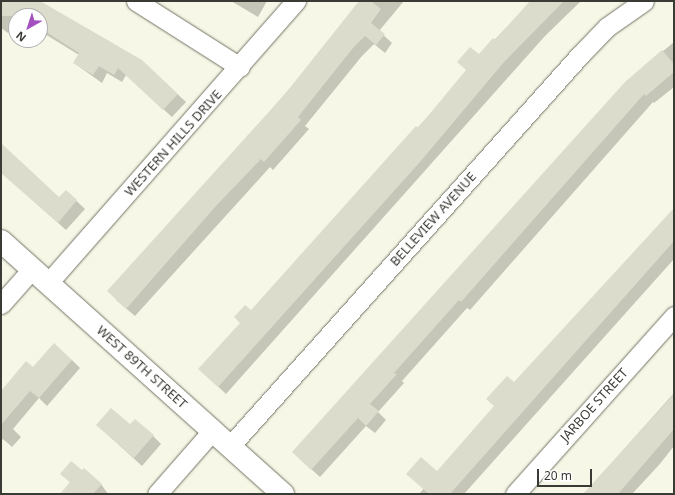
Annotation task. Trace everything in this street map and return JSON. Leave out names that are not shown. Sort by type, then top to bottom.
[{"type":"street","points":[[136,1],[240,67]]},
{"type":"street","name":"WESTERN HILLS DRIVE","points":[[48,283],[240,67],[296,1]]},
{"type":"street","name":"BELLEVIEW AVENUE","points":[[230,446],[606,27],[644,1]]},
{"type":"street","name":"WEST 89TH STREET","points":[[1,241],[283,494]]},
{"type":"street","points":[[1,304],[32,268]]},
{"type":"street","name":"JARBOE STREET","points":[[515,494],[674,316]]},
{"type":"street","points":[[157,494],[213,430]]},
{"type":"building","points":[[1,1],[40,1],[142,60],[178,94],[163,110],[118,68],[114,75],[99,66],[93,75],[73,63],[79,53],[48,33],[48,8],[8,8],[8,16],[1,16]]},
{"type":"building","points":[[359,1],[371,1],[381,9],[371,23],[385,34],[376,45],[365,36],[353,48],[298,117],[301,120],[264,162],[261,159],[216,206],[126,309],[107,291],[285,94]]},
{"type":"building","points":[[530,1],[564,1],[504,62],[420,162],[218,387],[198,369],[240,323],[234,317],[245,305],[251,310],[416,126],[418,128],[466,70],[457,62],[470,47],[479,54],[493,38],[495,40]]},
{"type":"building","points":[[662,50],[674,64],[674,72],[646,96],[644,94],[461,302],[459,300],[394,373],[397,374],[370,404],[379,411],[366,426],[358,418],[311,470],[292,452],[625,82]]},
{"type":"building","points":[[1,143],[59,197],[66,190],[77,200],[58,223],[1,173]]},
{"type":"building","points":[[674,208],[674,241],[450,494],[429,494],[406,474],[421,457],[437,471],[494,406],[486,399],[507,376],[514,382]]},
{"type":"building","points":[[54,343],[72,360],[39,398],[30,391],[1,425],[1,391],[26,361],[33,367]]},
{"type":"building","points":[[674,394],[674,429],[618,494],[583,494]]},
{"type":"building","points":[[111,408],[130,424],[135,419],[154,435],[134,458],[96,425]]},
{"type":"building","points":[[71,461],[82,470],[84,468],[102,484],[93,494],[60,494],[70,482],[60,474]]}]
